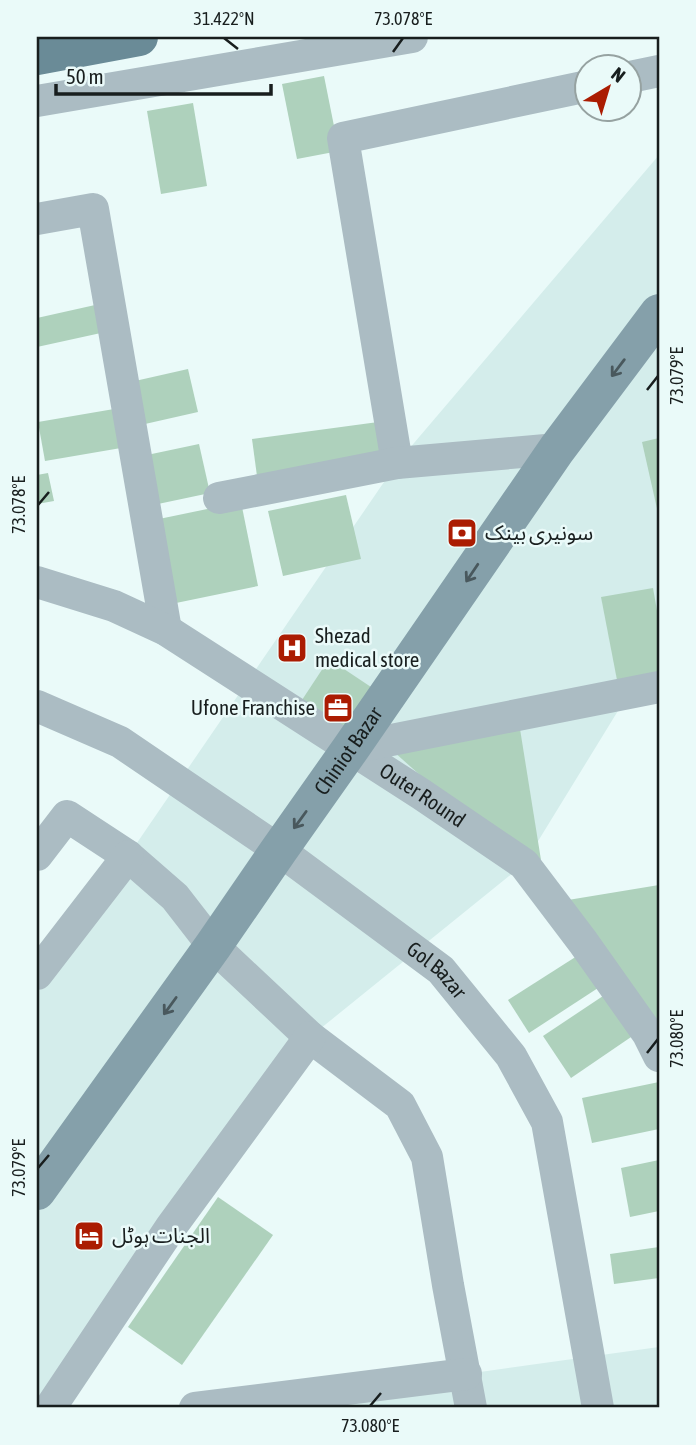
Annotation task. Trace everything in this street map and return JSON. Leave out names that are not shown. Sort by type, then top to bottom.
[{"type":"main road","points":[[37,56],[139,37]]},
{"type":"street","points":[[37,101],[412,37]]},
{"type":"street","points":[[397,463],[343,138],[574,89]]},
{"type":"street","points":[[37,219],[93,209],[166,630]]},
{"type":"street","name":"Chiniot Bazar","points":[[37,1191],[213,946],[557,449],[659,313]]},
{"type":"street","points":[[219,498],[397,463],[557,449]]},
{"type":"street","name":"Outer Round","points":[[37,582],[114,606],[166,630],[421,793],[524,864],[648,1034],[659,1056]]},
{"type":"street","points":[[351,748],[659,687]]},
{"type":"street","name":"Gol Bazar","points":[[37,706],[120,742],[279,850],[441,970],[511,1056],[547,1122],[598,1408]]},
{"type":"street","points":[[37,855],[67,816],[128,856],[175,897],[213,946],[310,1037],[400,1105],[427,1157],[471,1408]]},
{"type":"street","points":[[37,974],[128,856]]},
{"type":"street","points":[[50,1408],[171,1227],[310,1037]]},
{"type":"street","points":[[195,1408],[466,1374]]},
{"type":"shaded area","points":[[659,155],[659,644],[524,864],[310,1037],[37,1408],[37,974],[128,856],[397,463]]},
{"type":"shaded area","points":[[659,1347],[659,1408],[158,1408],[466,1374]]},
{"type":"building","points":[[324,76],[339,151],[297,159],[282,84]]},
{"type":"building","points":[[193,103],[207,186],[161,194],[147,111]]},
{"type":"building","points":[[104,303],[110,331],[37,347],[37,318]]},
{"type":"building","points":[[188,369],[198,412],[145,424],[135,381]]},
{"type":"building","points":[[114,409],[121,448],[45,461],[38,422]]},
{"type":"building","points":[[393,420],[401,472],[259,491],[252,439]]},
{"type":"building","points":[[659,438],[659,513],[658,513],[642,442]]},
{"type":"building","points":[[199,444],[210,493],[158,504],[147,455]]},
{"type":"building","points":[[48,473],[54,501],[37,504],[37,475]]},
{"type":"building","points":[[346,495],[361,559],[283,576],[268,511]]},
{"type":"building","points":[[241,502],[258,586],[176,603],[159,519]]},
{"type":"building","points":[[653,588],[659,622],[659,672],[617,680],[601,597]]},
{"type":"building","points":[[329,659],[371,687],[342,730],[300,703]]},
{"type":"building","points":[[520,729],[541,860],[430,784],[393,751]]},
{"type":"building","points":[[659,885],[659,1029],[568,900]]},
{"type":"building","points":[[577,956],[598,988],[529,1033],[508,1000]]},
{"type":"building","points":[[606,994],[634,1035],[571,1078],[543,1036]]},
{"type":"building","points":[[659,1082],[659,1129],[592,1143],[582,1098]]},
{"type":"building","points":[[659,1160],[659,1211],[630,1217],[621,1168]]},
{"type":"building","points":[[218,1197],[273,1235],[182,1365],[128,1327]]},
{"type":"building","points":[[659,1247],[659,1278],[614,1284],[610,1254]]},
{"type":"place","name":"سونیری بینک","points":[[462,533]]},
{"type":"place","name":"Shezad medical store","points":[[292,648]]},
{"type":"place","name":"Ufone Franchise","points":[[338,708]]},
{"type":"place","name":"الجنات ہوٹل","points":[[89,1236]]}]
